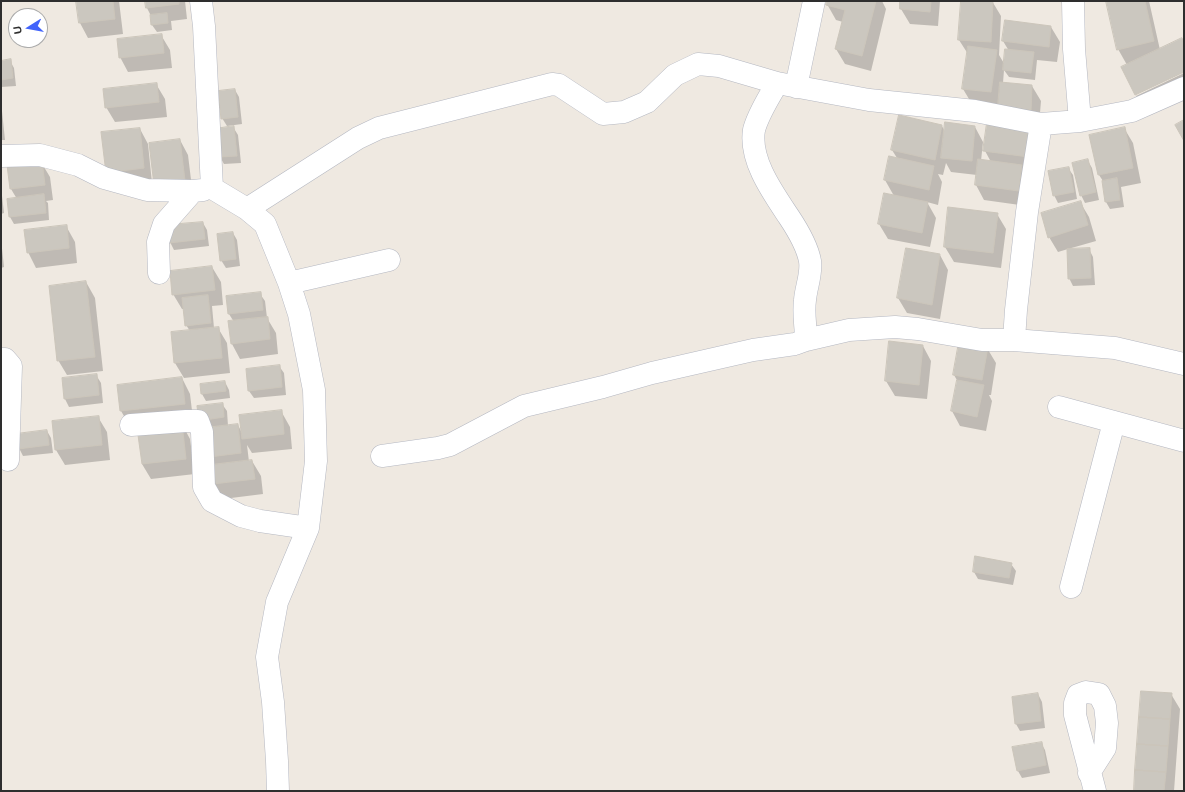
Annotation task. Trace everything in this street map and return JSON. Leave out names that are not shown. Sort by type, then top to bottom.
[{"type":"street","points":[[159,274],[158,242],[164,224],[203,190],[204,26],[201,1]]},
{"type":"street","points":[[806,340],[805,300],[809,282],[810,261],[796,227],[771,189],[757,161],[754,145],[754,130],[760,114],[786,85],[814,1]]},
{"type":"street","points":[[1073,1],[1074,49],[1080,121]]},
{"type":"street","points":[[247,209],[358,138],[379,128],[552,84],[559,85],[603,114],[624,112],[647,102],[675,76],[698,64],[719,66],[786,85],[869,100],[976,111],[1041,124],[1080,121],[1132,111],[1184,88]]},
{"type":"street","points":[[1014,340],[1027,212],[1041,124]]},
{"type":"street","points":[[1,156],[40,155],[78,165],[104,178],[147,190],[203,190],[247,209],[265,224],[289,283],[299,314],[314,390],[316,461],[308,528],[277,602],[267,657],[273,702],[278,791]]},
{"type":"street","points":[[289,283],[389,260]]},
{"type":"street","points":[[382,456],[438,448],[450,444],[524,406],[603,387],[652,373],[753,350],[795,344],[849,330],[895,327],[918,329],[982,340],[1014,340],[1115,348],[1184,364]]},
{"type":"street","points":[[1,359],[6,359],[11,366],[8,460]]},
{"type":"street","points":[[1059,407],[1184,441]]},
{"type":"street","points":[[131,425],[186,420],[198,421],[202,432],[204,487],[212,501],[247,518],[308,528]]},
{"type":"street","points":[[1072,587],[1114,422]]},
{"type":"building","points":[[76,1],[113,1],[115,19],[79,23]]},
{"type":"building","points":[[145,1],[179,1],[179,4],[146,8]]},
{"type":"building","points":[[827,1],[876,1],[862,56],[835,49],[845,10],[826,5]]},
{"type":"building","points":[[900,1],[931,1],[930,12],[900,9]]},
{"type":"building","points":[[961,1],[993,1],[991,42],[958,40]]},
{"type":"building","points":[[1106,1],[1145,1],[1154,41],[1117,50]]},
{"type":"building","points":[[167,13],[168,23],[151,25],[150,15]]},
{"type":"building","points":[[1005,20],[1051,26],[1049,47],[1002,41]]},
{"type":"building","points":[[162,34],[164,53],[119,58],[117,39]]},
{"type":"building","points":[[1182,38],[1184,43],[1184,72],[1135,95],[1121,67]]},
{"type":"building","points":[[968,46],[997,50],[991,92],[962,89]]},
{"type":"building","points":[[1005,49],[1034,52],[1031,73],[1003,70]]},
{"type":"building","points":[[11,59],[13,78],[1,80],[1,61]]},
{"type":"building","points":[[1000,82],[1032,85],[1031,110],[998,107]]},
{"type":"building","points":[[157,83],[159,102],[105,108],[103,89]]},
{"type":"building","points":[[235,89],[238,117],[221,119],[218,91]]},
{"type":"building","points":[[899,115],[942,125],[935,160],[891,150]]},
{"type":"building","points":[[1184,120],[1184,141],[1175,125]]},
{"type":"building","points":[[945,122],[975,126],[972,161],[941,158]]},
{"type":"building","points":[[987,123],[1033,130],[1029,157],[983,151]]},
{"type":"building","points":[[234,126],[237,156],[219,157],[215,129]]},
{"type":"building","points":[[1125,127],[1133,168],[1098,175],[1089,135]]},
{"type":"building","points":[[140,128],[144,168],[106,173],[101,132]]},
{"type":"building","points":[[180,139],[185,181],[154,185],[149,143]]},
{"type":"building","points":[[889,156],[934,166],[929,190],[884,180]]},
{"type":"building","points":[[978,159],[1022,165],[1019,191],[975,185]]},
{"type":"building","points":[[1088,159],[1096,192],[1080,196],[1072,163]]},
{"type":"building","points":[[42,161],[45,185],[10,189],[7,165]]},
{"type":"building","points":[[1069,167],[1074,192],[1053,196],[1048,171]]},
{"type":"building","points":[[1117,178],[1120,200],[1105,202],[1102,181]]},
{"type":"building","points":[[884,193],[928,202],[922,233],[878,224]]},
{"type":"building","points":[[44,194],[46,213],[9,217],[7,199]]},
{"type":"building","points":[[1081,201],[1088,225],[1048,238],[1041,213]]},
{"type":"building","points":[[948,207],[998,213],[993,253],[944,247]]},
{"type":"building","points":[[203,222],[205,239],[169,243],[167,225]]},
{"type":"building","points":[[67,225],[69,248],[27,253],[24,230]]},
{"type":"building","points":[[233,232],[236,259],[220,261],[217,234]]},
{"type":"building","points":[[906,248],[940,254],[932,305],[897,298]]},
{"type":"building","points":[[1090,248],[1091,278],[1068,279],[1067,249]]},
{"type":"building","points":[[212,266],[215,290],[172,295],[170,271]]},
{"type":"building","points":[[86,281],[95,357],[57,361],[49,286]]},
{"type":"building","points":[[261,292],[263,310],[228,314],[226,296]]},
{"type":"building","points":[[208,295],[211,323],[185,326],[182,298]]},
{"type":"building","points":[[268,317],[270,339],[231,344],[228,321]]},
{"type":"building","points":[[219,327],[222,358],[174,363],[171,332]]},
{"type":"building","points":[[889,341],[923,345],[919,385],[885,381]]},
{"type":"building","points":[[959,342],[988,347],[982,380],[953,375]]},
{"type":"building","points":[[280,365],[282,387],[248,391],[246,369]]},
{"type":"building","points":[[97,374],[99,395],[64,399],[62,378]]},
{"type":"building","points":[[182,377],[185,404],[120,411],[117,385]]},
{"type":"building","points":[[957,380],[984,385],[977,417],[951,411]]},
{"type":"building","points":[[225,381],[226,391],[201,394],[200,384]]},
{"type":"building","points":[[223,403],[224,417],[199,421],[197,406]]},
{"type":"building","points":[[282,410],[284,434],[242,439],[239,415]]},
{"type":"building","points":[[99,416],[102,445],[55,450],[52,421]]},
{"type":"building","points":[[182,423],[186,459],[142,464],[137,428]]},
{"type":"building","points":[[238,424],[241,453],[209,457],[205,428]]},
{"type":"building","points":[[47,430],[49,445],[18,449],[16,434]]},
{"type":"building","points":[[252,460],[255,479],[213,484],[211,465]]},
{"type":"building","points":[[975,556],[1012,563],[1009,578],[973,572]]},
{"type":"building","points":[[1141,691],[1172,693],[1170,719],[1139,717]]},
{"type":"building","points":[[1038,693],[1041,721],[1015,724],[1012,697]]},
{"type":"building","points":[[1139,717],[1170,719],[1168,746],[1137,744]]},
{"type":"building","points":[[1042,742],[1046,765],[1017,771],[1012,747]]},
{"type":"building","points":[[1137,744],[1168,746],[1166,772],[1135,770]]},
{"type":"building","points":[[1135,770],[1166,772],[1164,791],[1134,791]]}]
